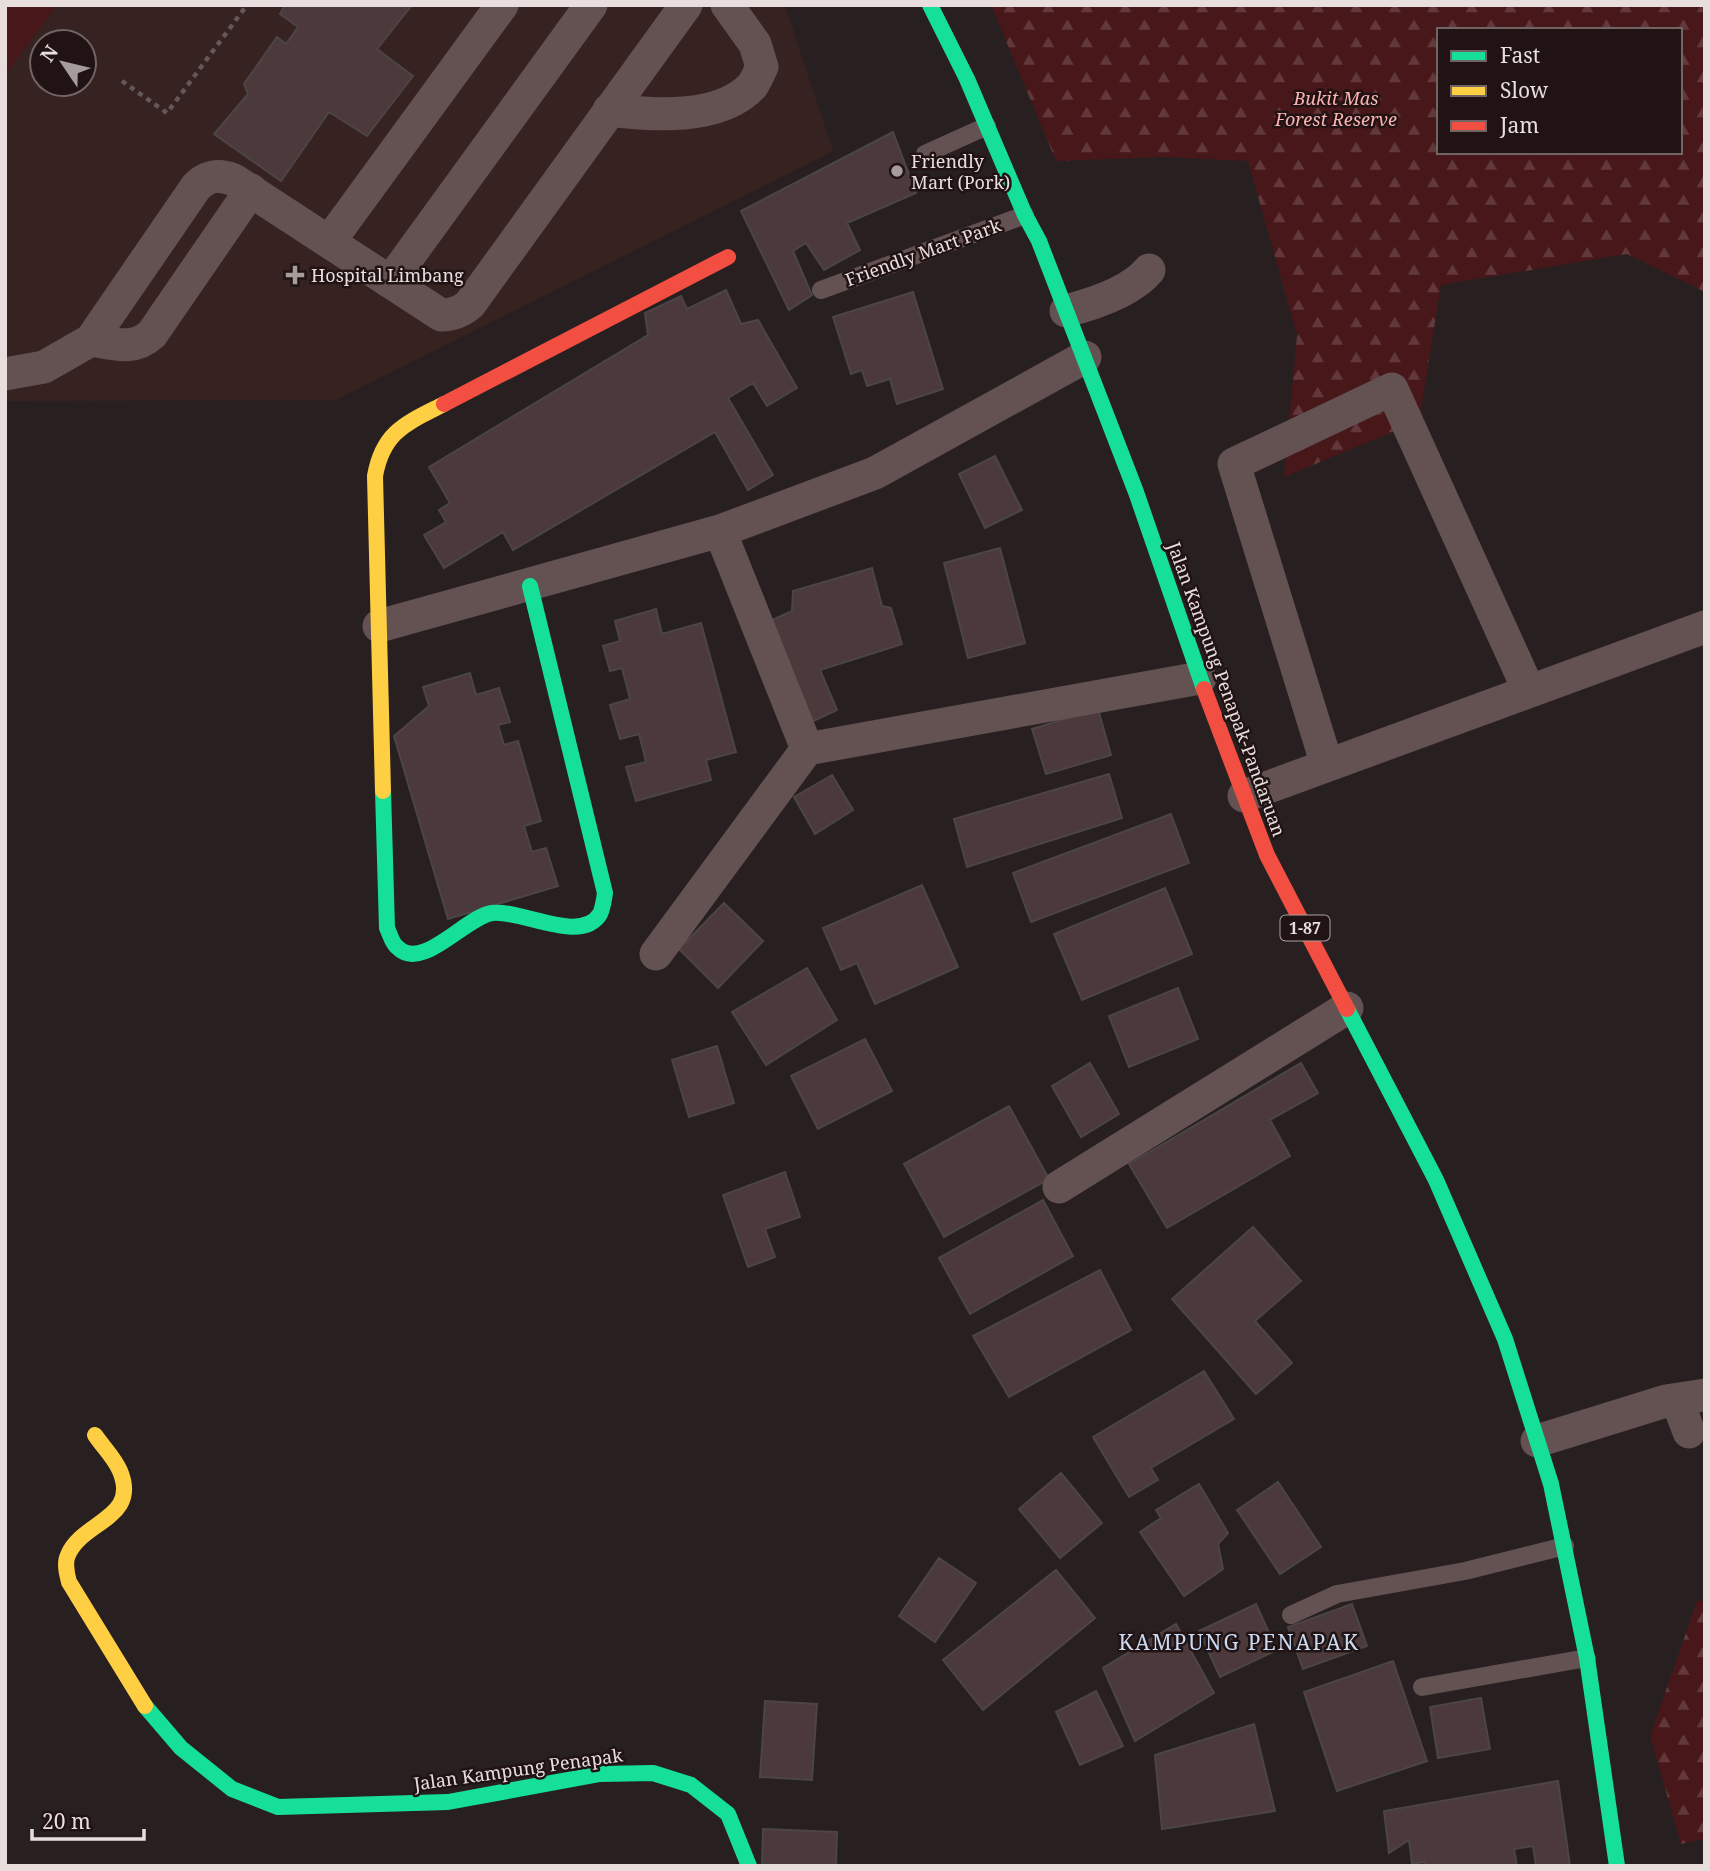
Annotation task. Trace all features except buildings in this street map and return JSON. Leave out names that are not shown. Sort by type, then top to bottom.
[{"type":"main road","name":"Jalan Kampung Penapak-Pandaruan","points":[[930,5],[967,79],[1039,241],[1085,357],[1136,492],[1200,678],[1267,855],[1436,1180],[1505,1339],[1551,1484],[1565,1546],[1587,1658],[1617,1866]]},
{"type":"main road","points":[[530,586],[605,893],[604,907],[597,919],[586,927],[572,927],[494,913],[480,917],[430,950],[416,955],[402,952],[391,942],[387,928],[375,476],[378,455],[389,436],[406,423],[727,257]]},
{"type":"main road","name":"Jalan Kampung Penapak","points":[[95,1435],[120,1471],[125,1485],[114,1515],[75,1545],[68,1556],[66,1569],[69,1581],[147,1710],[181,1748],[232,1789],[278,1807],[318,1807],[448,1802],[600,1774],[653,1773],[691,1785],[728,1814],[749,1866]]},
{"type":"street","points":[[329,242],[502,5]]},
{"type":"street","points":[[390,282],[591,5]]},
{"type":"street","points":[[5,374],[44,368],[91,340],[196,187],[214,176],[225,176],[251,190],[441,315],[462,311],[470,304],[686,5]]},
{"type":"street","points":[[609,110],[655,116],[690,113],[729,102],[752,86],[762,66],[755,44],[727,5]]},
{"type":"street","points":[[91,340],[135,345],[152,334],[251,190]]},
{"type":"street","points":[[1066,311],[1095,304],[1142,278],[1149,270]]},
{"type":"street","points":[[379,626],[720,531],[875,473],[1085,357]]},
{"type":"street","points":[[1328,765],[1234,464],[1392,389],[1529,691]]},
{"type":"street","points":[[720,531],[807,749]]},
{"type":"street","points":[[1244,796],[1705,627]]},
{"type":"street","points":[[656,954],[807,749],[1200,678]]},
{"type":"street","points":[[1059,1187],[1347,1008]]},
{"type":"street","points":[[1537,1441],[1691,1397],[1689,1432]]},
{"type":"lane","points":[[925,154],[987,126]]},
{"type":"lane","name":"Friendly Mart Park","points":[[821,289],[1026,215]]},
{"type":"lane","points":[[1291,1615],[1337,1594],[1465,1571],[1565,1546]]},
{"type":"lane","points":[[1422,1687],[1587,1658]]},
{"type":"path","points":[[122,81],[167,113],[247,5]]},
{"type":"shaded area","name":"Hospital Limbang","points":[[5,5],[785,5],[833,151],[335,400],[5,401]]},
{"type":"green space","points":[[5,5],[57,5],[40,28],[28,28],[28,44],[5,75]]},
{"type":"green space","name":"Bukit Mas Forest Reserve","points":[[991,5],[1705,5],[1705,292],[1627,254],[1441,285],[1419,421],[1284,477],[1297,335],[1248,161],[1165,157],[1056,161]]},
{"type":"green space","points":[[1705,1600],[1705,1839],[1681,1844],[1650,1736],[1697,1601]]},
{"type":"traffic: fast","points":[[930,5],[967,79],[1025,215],[1039,241],[1136,492],[1204,689]]},
{"type":"traffic: fast","points":[[383,791],[387,928],[395,945],[407,953],[431,949],[469,924],[492,913],[504,913],[565,926],[591,923],[600,914],[605,893],[530,586]]},
{"type":"traffic: fast","points":[[1347,1009],[1436,1180],[1505,1339],[1551,1484],[1587,1658],[1617,1866]]},
{"type":"traffic: fast","points":[[145,1706],[181,1748],[232,1789],[278,1807],[448,1802],[600,1774],[653,1773],[691,1785],[728,1814],[749,1866]]},
{"type":"traffic: slow","points":[[383,791],[375,476],[384,448],[391,438],[408,423],[444,404]]},
{"type":"traffic: slow","points":[[95,1435],[120,1471],[124,1487],[122,1500],[116,1510],[75,1544],[67,1558],[67,1572],[69,1582],[145,1706]]},
{"type":"traffic: jam","points":[[444,404],[728,257]]},
{"type":"traffic: jam","points":[[1204,689],[1267,855],[1347,1009]]},
{"type":"place","name":"Friendly Mart (Pork)","points":[[897,171]]},
{"type":"place","name":"Hospital Limbang","points":[[295,275]]},
{"type":"district","name":"KAMPUNG PENAPAK","points":[[1239,1642]]}]
